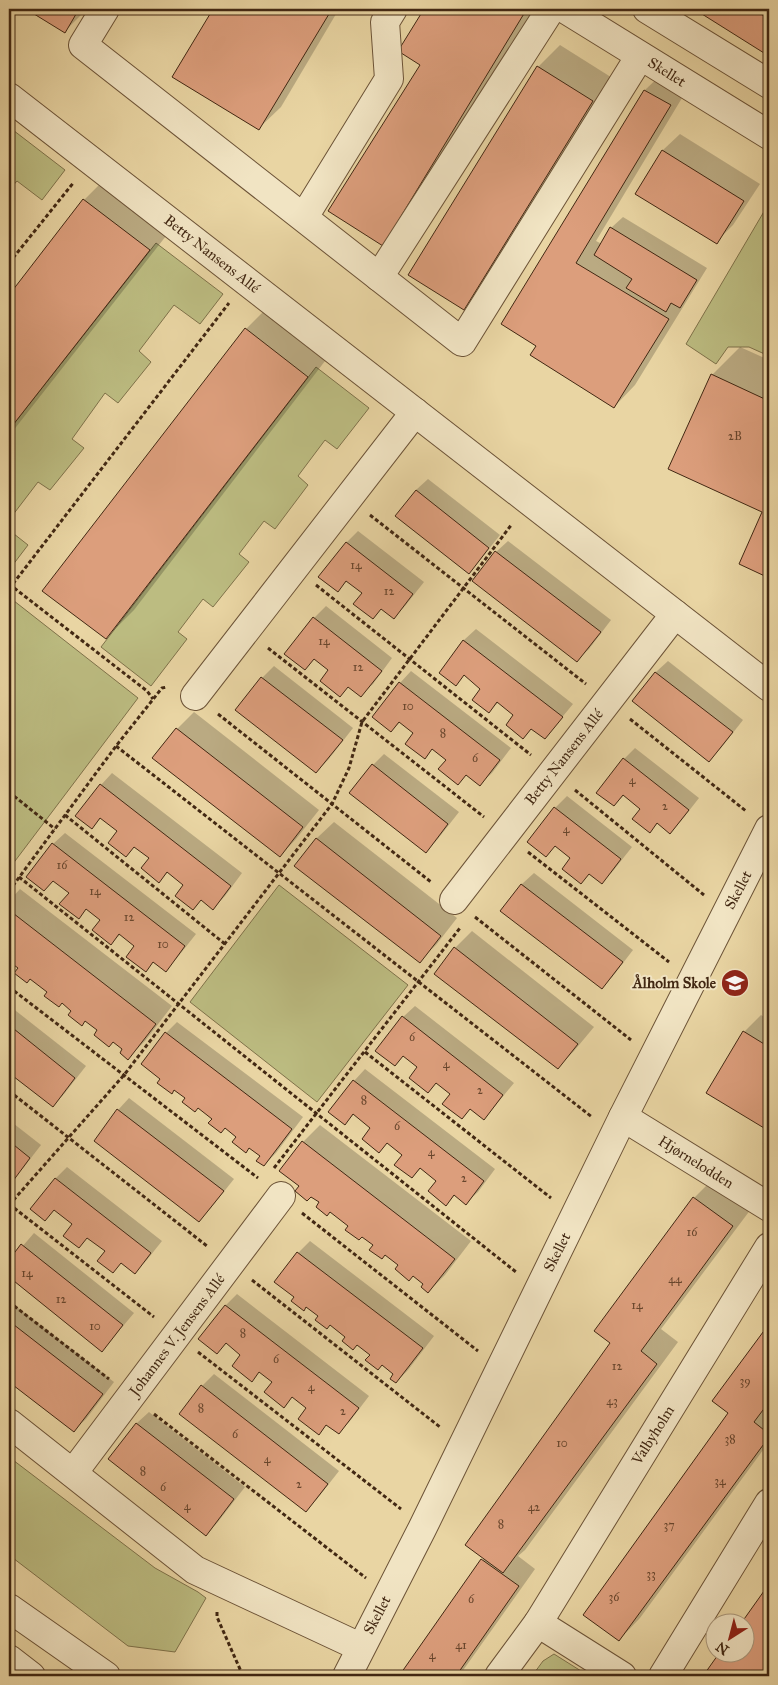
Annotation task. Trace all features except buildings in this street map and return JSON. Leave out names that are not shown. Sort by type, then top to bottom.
[{"type":"street","points":[[105,9],[83,45],[462,342],[640,56]]},
{"type":"street","points":[[304,218],[390,79],[385,22],[393,9]]},
{"type":"street","points":[[379,277],[551,9]]},
{"type":"street","name":"Skellet","points":[[565,9],[769,135]]},
{"type":"street","points":[[647,9],[769,84]]},
{"type":"street","name":"Betty Nansens Allé","points":[[9,96],[769,688]]},
{"type":"street","points":[[195,696],[415,412]]},
{"type":"street","name":"Betty Nansens Allé","points":[[462,907],[505,833],[675,614]]},
{"type":"street","name":"Skellet","points":[[347,1676],[423,1526],[618,1126],[769,829]]},
{"type":"street","name":"Hjørnelodden","points":[[618,1126],[765,1196]]},
{"type":"street","name":"Johannes V. Jensens Allé","points":[[73,1473],[177,1335],[272,1189]]},
{"type":"street","name":"Valbyholm","points":[[500,1676],[538,1623],[769,1247]]},
{"type":"street","points":[[9,1422],[195,1570],[360,1648]]},
{"type":"street","points":[[663,1676],[769,1503]]},
{"type":"street","points":[[9,1608],[106,1676]]},
{"type":"street","points":[[538,1623],[622,1676]]},
{"type":"street","points":[[9,1659],[31,1676]]},
{"type":"path","points":[[9,263],[91,160]]},
{"type":"path","points":[[153,699],[147,691],[10,586],[247,282]]},
{"type":"path","points":[[348,497],[769,829]]},
{"type":"path","points":[[423,1526],[9,1204],[124,1075],[332,804],[349,768],[362,722],[529,501]]},
{"type":"path","points":[[294,568],[553,772],[726,912]]},
{"type":"path","points":[[246,631],[692,981]]},
{"type":"path","points":[[9,891],[153,699],[162,688],[178,684],[654,1058]]},
{"type":"path","points":[[116,746],[419,983],[618,1126]]},
{"type":"path","points":[[9,792],[55,829]]},
{"type":"path","points":[[65,815],[225,944]]},
{"type":"path","points":[[19,877],[538,1290]]},
{"type":"path","points":[[272,1189],[317,1113],[419,983],[462,907]]},
{"type":"path","points":[[9,987],[272,1189],[500,1369]]},
{"type":"path","points":[[365,1052],[575,1217]]},
{"type":"path","points":[[9,1302],[388,1595]]},
{"type":"path","points":[[213,1579],[217,1596],[217,1617],[242,1676]]},
{"type":"green space","points":[[9,127],[65,170],[42,200],[17,181],[9,190]]},
{"type":"green space","points":[[769,203],[769,356],[749,347],[728,347],[716,364],[686,344]]},
{"type":"green space","points":[[156,243],[223,294],[200,324],[174,305],[139,351],[151,362],[118,403],[105,393],[72,439],[84,448],[50,490],[38,482],[9,520],[9,430]]},
{"type":"green space","points":[[316,367],[369,408],[337,449],[325,440],[298,476],[308,485],[275,529],[264,521],[239,554],[249,562],[213,607],[203,599],[178,632],[187,639],[151,686],[101,647]]},
{"type":"green space","points":[[9,530],[28,545],[9,570]]},
{"type":"green space","points":[[9,597],[138,698],[9,869]]},
{"type":"green space","points":[[279,885],[408,985],[317,1102],[190,1002]]},
{"type":"green space","points":[[9,1457],[155,1568],[206,1598],[175,1652],[128,1646],[9,1555]]},
{"type":"green space","points":[[554,1654],[589,1676],[532,1676],[543,1661]]},
{"type":"place","name":"Ålholm Skole","points":[[735,983]]}]
